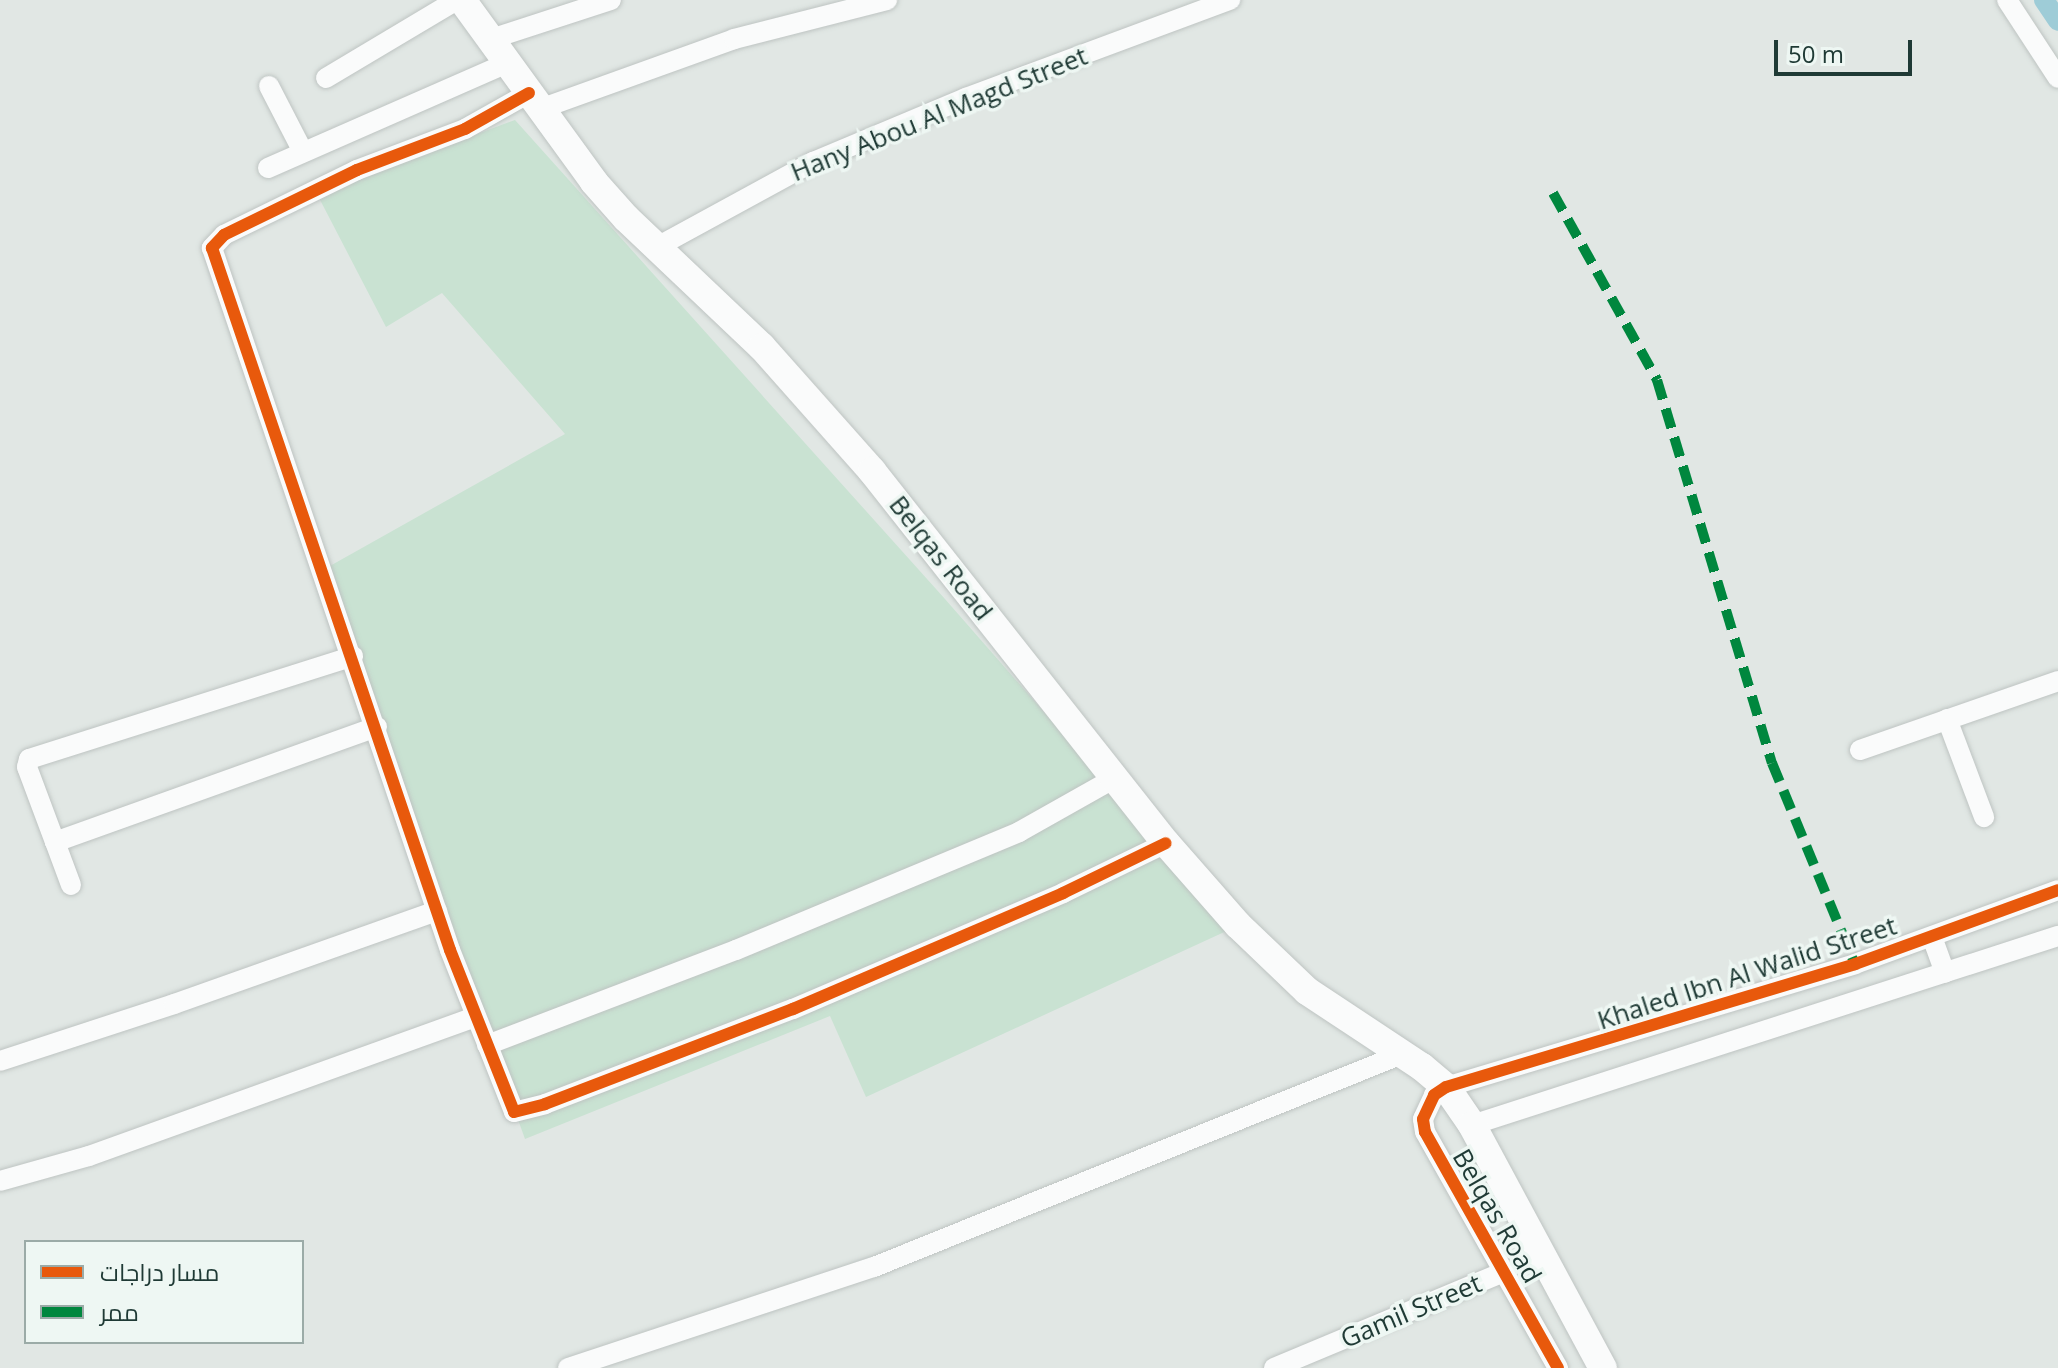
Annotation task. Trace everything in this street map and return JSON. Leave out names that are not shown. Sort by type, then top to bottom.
[{"type":"main road","name":"Belqas Road","points":[[459,0],[491,39],[594,182],[762,347],[872,471],[1166,843],[1278,967],[1446,1087],[1472,1125],[1603,1368]]},
{"type":"street","points":[[326,78],[459,0]]},
{"type":"street","points":[[491,39],[611,0]]},
{"type":"street","points":[[887,0],[734,39],[534,101],[357,170],[224,235],[212,248],[353,656],[437,911],[513,1110],[521,1112],[793,1009],[1063,893],[1166,843]]},
{"type":"street","name":"Hany Abou Al Magd Street","points":[[657,247],[813,162],[929,113],[1230,0]]},
{"type":"street","points":[[2007,0],[2058,78]]},
{"type":"street","points":[[268,168],[507,63]]},
{"type":"street","points":[[269,86],[303,152]]},
{"type":"street","points":[[71,885],[27,767],[29,759],[353,656]]},
{"type":"street","points":[[1860,750],[2058,681]]},
{"type":"street","points":[[1947,719],[1984,817]]},
{"type":"street","points":[[55,842],[377,727]]},
{"type":"street","points":[[487,1045],[736,950],[1019,832],[1115,778]]},
{"type":"street","name":"Khaled Ibn Al Walid Street","points":[[1446,1087],[1598,1044],[1932,937],[2058,890]]},
{"type":"street","points":[[0,1061],[174,1004],[437,911]]},
{"type":"street","points":[[1472,1125],[2058,936]]},
{"type":"street","points":[[1932,937],[1945,973]]},
{"type":"street","points":[[0,1181],[103,1151],[475,1017]]},
{"type":"street","points":[[568,1368],[874,1267],[1402,1054]]},
{"type":"street","name":"Belqas Road","points":[[1446,1087],[1427,1106],[1425,1132],[1558,1368]]},
{"type":"street","name":"Gamil Street","points":[[1274,1368],[1504,1272]]},
{"type":"green space","points":[[515,120],[945,599],[1233,928],[866,1097],[830,1016],[525,1139],[321,571],[565,434],[442,293],[386,327],[317,194]]},
{"type":"waterway","points":[[2044,0],[2058,21]]},
{"type":"marked path","points":[[1553,193],[1657,380],[1772,763],[1855,964]]},
{"type":"cycle path","points":[[529,93],[465,129],[357,170],[224,235],[212,248],[450,950],[514,1112],[545,1104],[793,1009],[1063,893],[1166,843]]},
{"type":"cycle path","points":[[1558,1368],[1425,1132],[1423,1119],[1434,1095],[1446,1087],[1855,964],[2058,890]]}]
